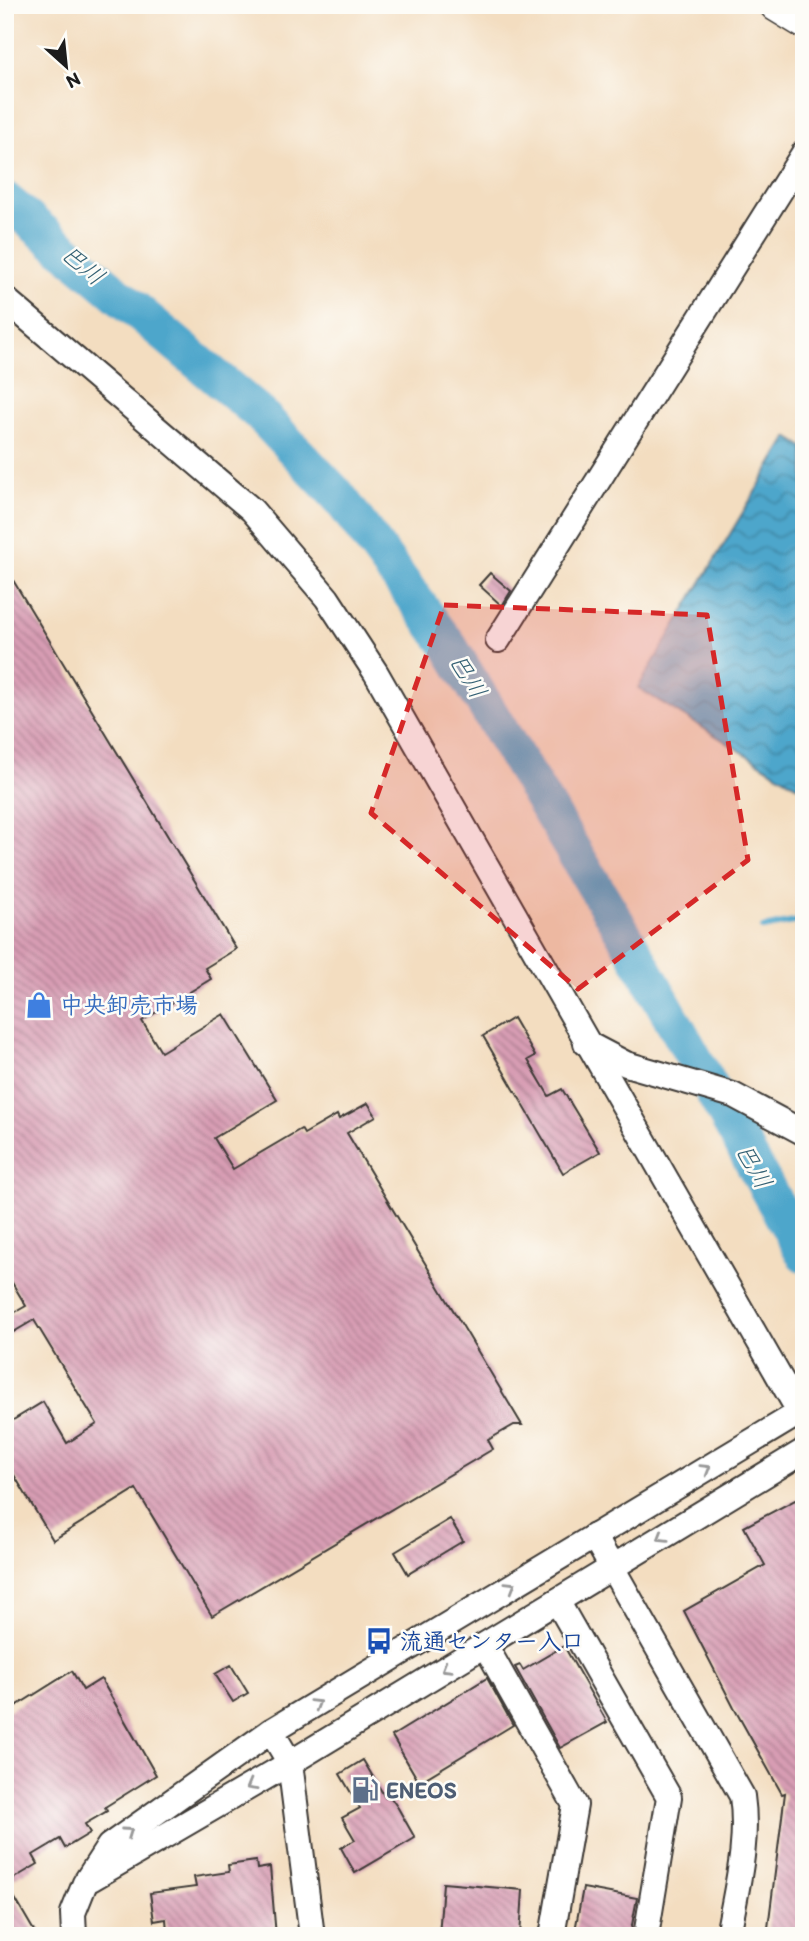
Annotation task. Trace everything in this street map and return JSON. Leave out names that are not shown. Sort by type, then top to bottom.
[{"type":"main road","points":[[776,5],[804,22]]},
{"type":"street","points":[[498,640],[804,153]]},
{"type":"street","points":[[5,299],[252,510],[327,598],[376,673],[586,1043],[802,1414],[271,1731],[109,1846],[85,1883],[73,1913],[74,1936]]},
{"type":"street","points":[[586,1043],[626,1064],[733,1095],[804,1133]]},
{"type":"street","points":[[85,1883],[290,1763],[804,1451]]},
{"type":"street","points":[[594,1536],[742,1796],[746,1824],[728,1936]]},
{"type":"street","points":[[557,1601],[669,1797],[646,1936]]},
{"type":"street","points":[[485,1645],[575,1805],[552,1936]]},
{"type":"street","points":[[271,1731],[290,1763],[312,1936]]},
{"type":"highlighted area","points":[[444,605],[707,615],[748,860],[578,989],[371,813]]},
{"type":"water","points":[[788,437],[804,447],[804,790],[638,688]]},
{"type":"building","points":[[5,567],[236,949],[205,968],[211,979],[142,1021],[161,1052],[224,1014],[277,1100],[214,1138],[233,1169],[301,1129],[304,1134],[337,1115],[339,1119],[368,1103],[376,1116],[347,1133],[522,1425],[514,1425],[488,1440],[493,1449],[212,1616],[136,1489],[53,1540],[5,1460],[5,1425],[43,1402],[67,1443],[97,1424],[34,1320],[5,1337],[5,1318],[26,1306],[5,1271]]},
{"type":"building","points":[[490,573],[511,591],[502,606],[479,585]]},
{"type":"building","points":[[513,1018],[535,1056],[528,1060],[549,1096],[562,1089],[600,1152],[563,1173],[483,1036]]},
{"type":"building","points":[[795,1500],[804,1503],[804,1936],[767,1936],[785,1793],[782,1794],[734,1708],[684,1611],[765,1565],[744,1527]]},
{"type":"building","points":[[450,1519],[463,1541],[408,1574],[395,1552]]},
{"type":"building","points":[[564,1646],[607,1722],[560,1748],[515,1667],[520,1665],[523,1670]]},
{"type":"building","points":[[231,1665],[248,1693],[233,1702],[215,1674]]},
{"type":"building","points":[[72,1671],[83,1690],[101,1679],[156,1775],[105,1807],[107,1811],[85,1824],[90,1833],[65,1848],[60,1839],[33,1855],[38,1864],[6,1883],[37,1936],[5,1936],[5,1713]]},
{"type":"building","points":[[487,1678],[513,1725],[419,1782],[392,1736]]},
{"type":"building","points":[[363,1760],[385,1797],[389,1795],[398,1808],[415,1838],[355,1873],[341,1848],[355,1840],[342,1818],[360,1808],[340,1774]]},
{"type":"building","points":[[256,1861],[257,1869],[270,1867],[276,1936],[173,1936],[172,1930],[167,1931],[166,1919],[154,1921],[150,1893],[196,1887],[194,1877],[229,1872],[228,1865]]},
{"type":"building","points":[[443,1883],[523,1890],[520,1936],[439,1936]]},
{"type":"building","points":[[583,1888],[637,1898],[630,1936],[574,1936]]},
{"type":"waterway","name":"巴川","points":[[5,200],[260,414],[339,497],[450,647],[634,951],[804,1254]]},
{"type":"waterway","points":[[763,928],[804,920]]},
{"type":"place","name":"中央卸売市場","points":[[39,1005]]},
{"type":"place","name":"流通センター入口","points":[[379,1641]]},
{"type":"place","name":"ENEOS","points":[[365,1790]]}]
